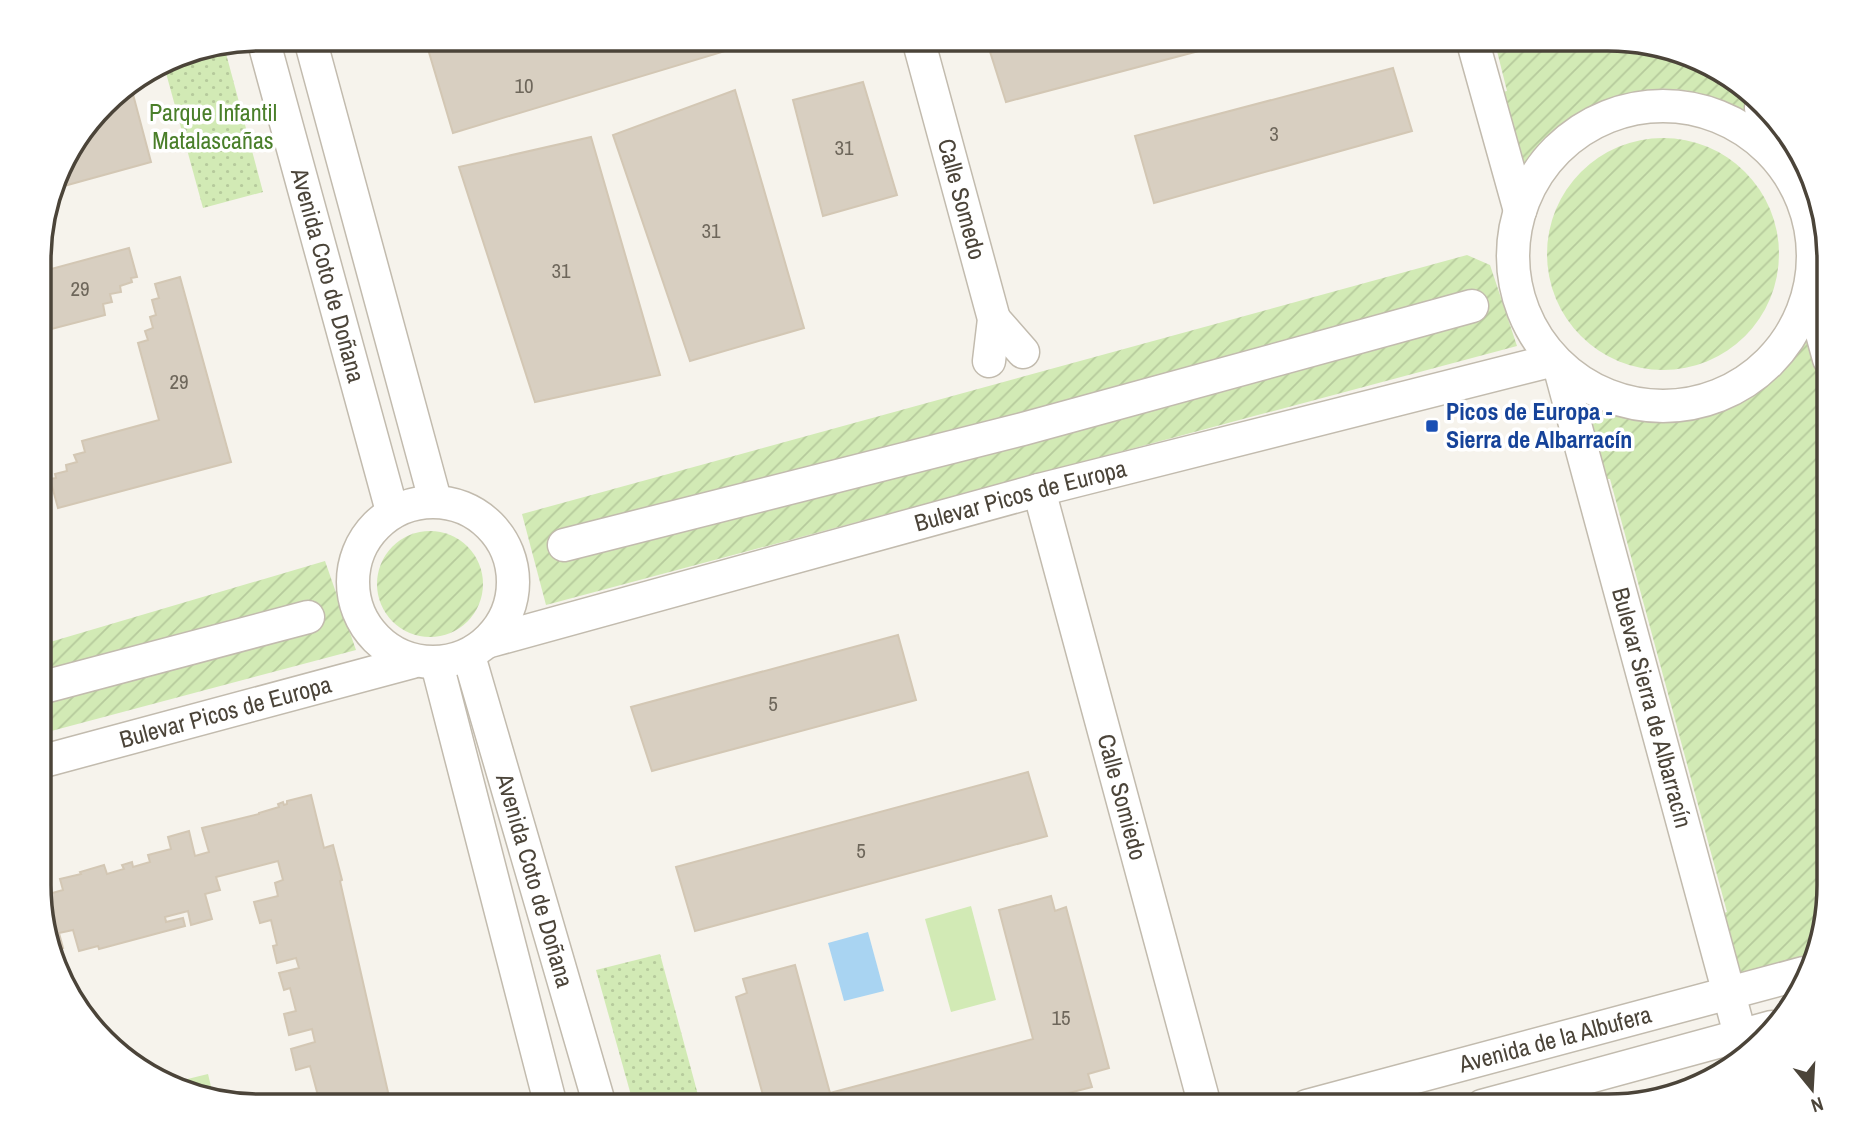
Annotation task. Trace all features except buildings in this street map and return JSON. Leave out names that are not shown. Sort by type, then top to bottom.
[{"type":"street","name":"Avenida Coto de Doñana","points":[[267,51],[392,511]]},
{"type":"street","name":"Avenida Coto de Doñana","points":[[314,51],[435,500]]},
{"type":"street","name":"Calle Somedo","points":[[922,51],[994,319],[989,362]]},
{"type":"street","points":[[1476,51],[1520,211]]},
{"type":"street","points":[[1765,122],[1773,152],[1801,194],[1809,212],[1813,241],[1810,290],[1793,332],[1765,367],[1727,392],[1695,402],[1684,405],[1639,404],[1596,391],[1556,362],[1535,336],[1522,309],[1514,279],[1513,249],[1520,211],[1539,172],[1570,139],[1608,117],[1651,106],[1696,110],[1738,125],[1773,152]]},
{"type":"street","points":[[1810,290],[1817,315]]},
{"type":"street","points":[[564,545],[1023,429],[1472,306]]},
{"type":"street","points":[[994,319],[1023,352]]},
{"type":"street","name":"Bulevar Picos de Europa","points":[[480,648],[1039,490],[1556,362]]},
{"type":"street","name":"Bulevar Sierra de Albarracín","points":[[1556,362],[1743,1044]]},
{"type":"street","name":"Calle Somiedo","points":[[1039,490],[1202,1094]]},
{"type":"street","points":[[435,500],[462,505],[496,530],[513,562],[512,604],[480,648],[424,663],[369,635],[350,578],[369,530],[392,511],[435,500]]},
{"type":"street","points":[[51,685],[308,617]]},
{"type":"street","name":"Avenida Coto de Doñana","points":[[480,648],[597,1094]]},
{"type":"street","name":"Avenida Coto de Doñana","points":[[424,663],[548,1094]]},
{"type":"street","name":"Bulevar Picos de Europa","points":[[51,759],[424,663]]},
{"type":"street","name":"Avenida de la Albufera","points":[[1352,1094],[1796,975]]},
{"type":"street","name":"Avenida de la Albufera","points":[[1533,1094],[1743,1044]]},
{"type":"green space","points":[[1497,51],[1636,53],[1663,58],[1713,79],[1751,107],[1753,116],[1714,98],[1677,89],[1639,91],[1619,96],[1586,110],[1565,123],[1547,142],[1522,178],[1498,93],[1507,91]]},
{"type":"green space","name":"Parque Infantil Matalascañas","points":[[226,54],[263,192],[203,208],[166,74],[205,58]]},
{"type":"green space","points":[[1652,138],[1674,138],[1697,143],[1718,152],[1737,164],[1753,180],[1774,220],[1779,254],[1777,277],[1765,309],[1753,328],[1737,344],[1697,365],[1674,370],[1652,370],[1629,365],[1608,356],[1589,344],[1573,328],[1552,288],[1547,265],[1547,243],[1552,220],[1561,199],[1573,180],[1589,164],[1629,143]]},
{"type":"green space","points":[[1467,255],[1490,265],[1517,346],[546,605],[522,514]]},
{"type":"green space","points":[[1810,329],[1817,353],[1817,899],[1810,940],[1803,960],[1733,979],[1715,916],[1727,912],[1610,479],[1602,479],[1578,395],[1634,415],[1687,417],[1712,411],[1758,388],[1778,371]]},
{"type":"green space","points":[[430,531],[450,535],[468,546],[479,564],[483,584],[479,604],[468,622],[450,633],[430,637],[410,633],[392,622],[381,604],[377,584],[381,564],[392,546],[410,535]]},
{"type":"green space","points":[[325,561],[356,650],[51,731],[51,642]]},
{"type":"green space","points":[[971,906],[996,1000],[951,1012],[925,919]]},
{"type":"green space","points":[[660,954],[698,1094],[631,1094],[596,970]]},
{"type":"green space","points":[[208,1074],[211,1088],[205,1087],[185,1080]]},
{"type":"water","points":[[868,932],[884,991],[844,1001],[828,943]]},
{"type":"place","name":"Picos de Europa - Sierra de Albarracín","points":[[1432,426]]}]
